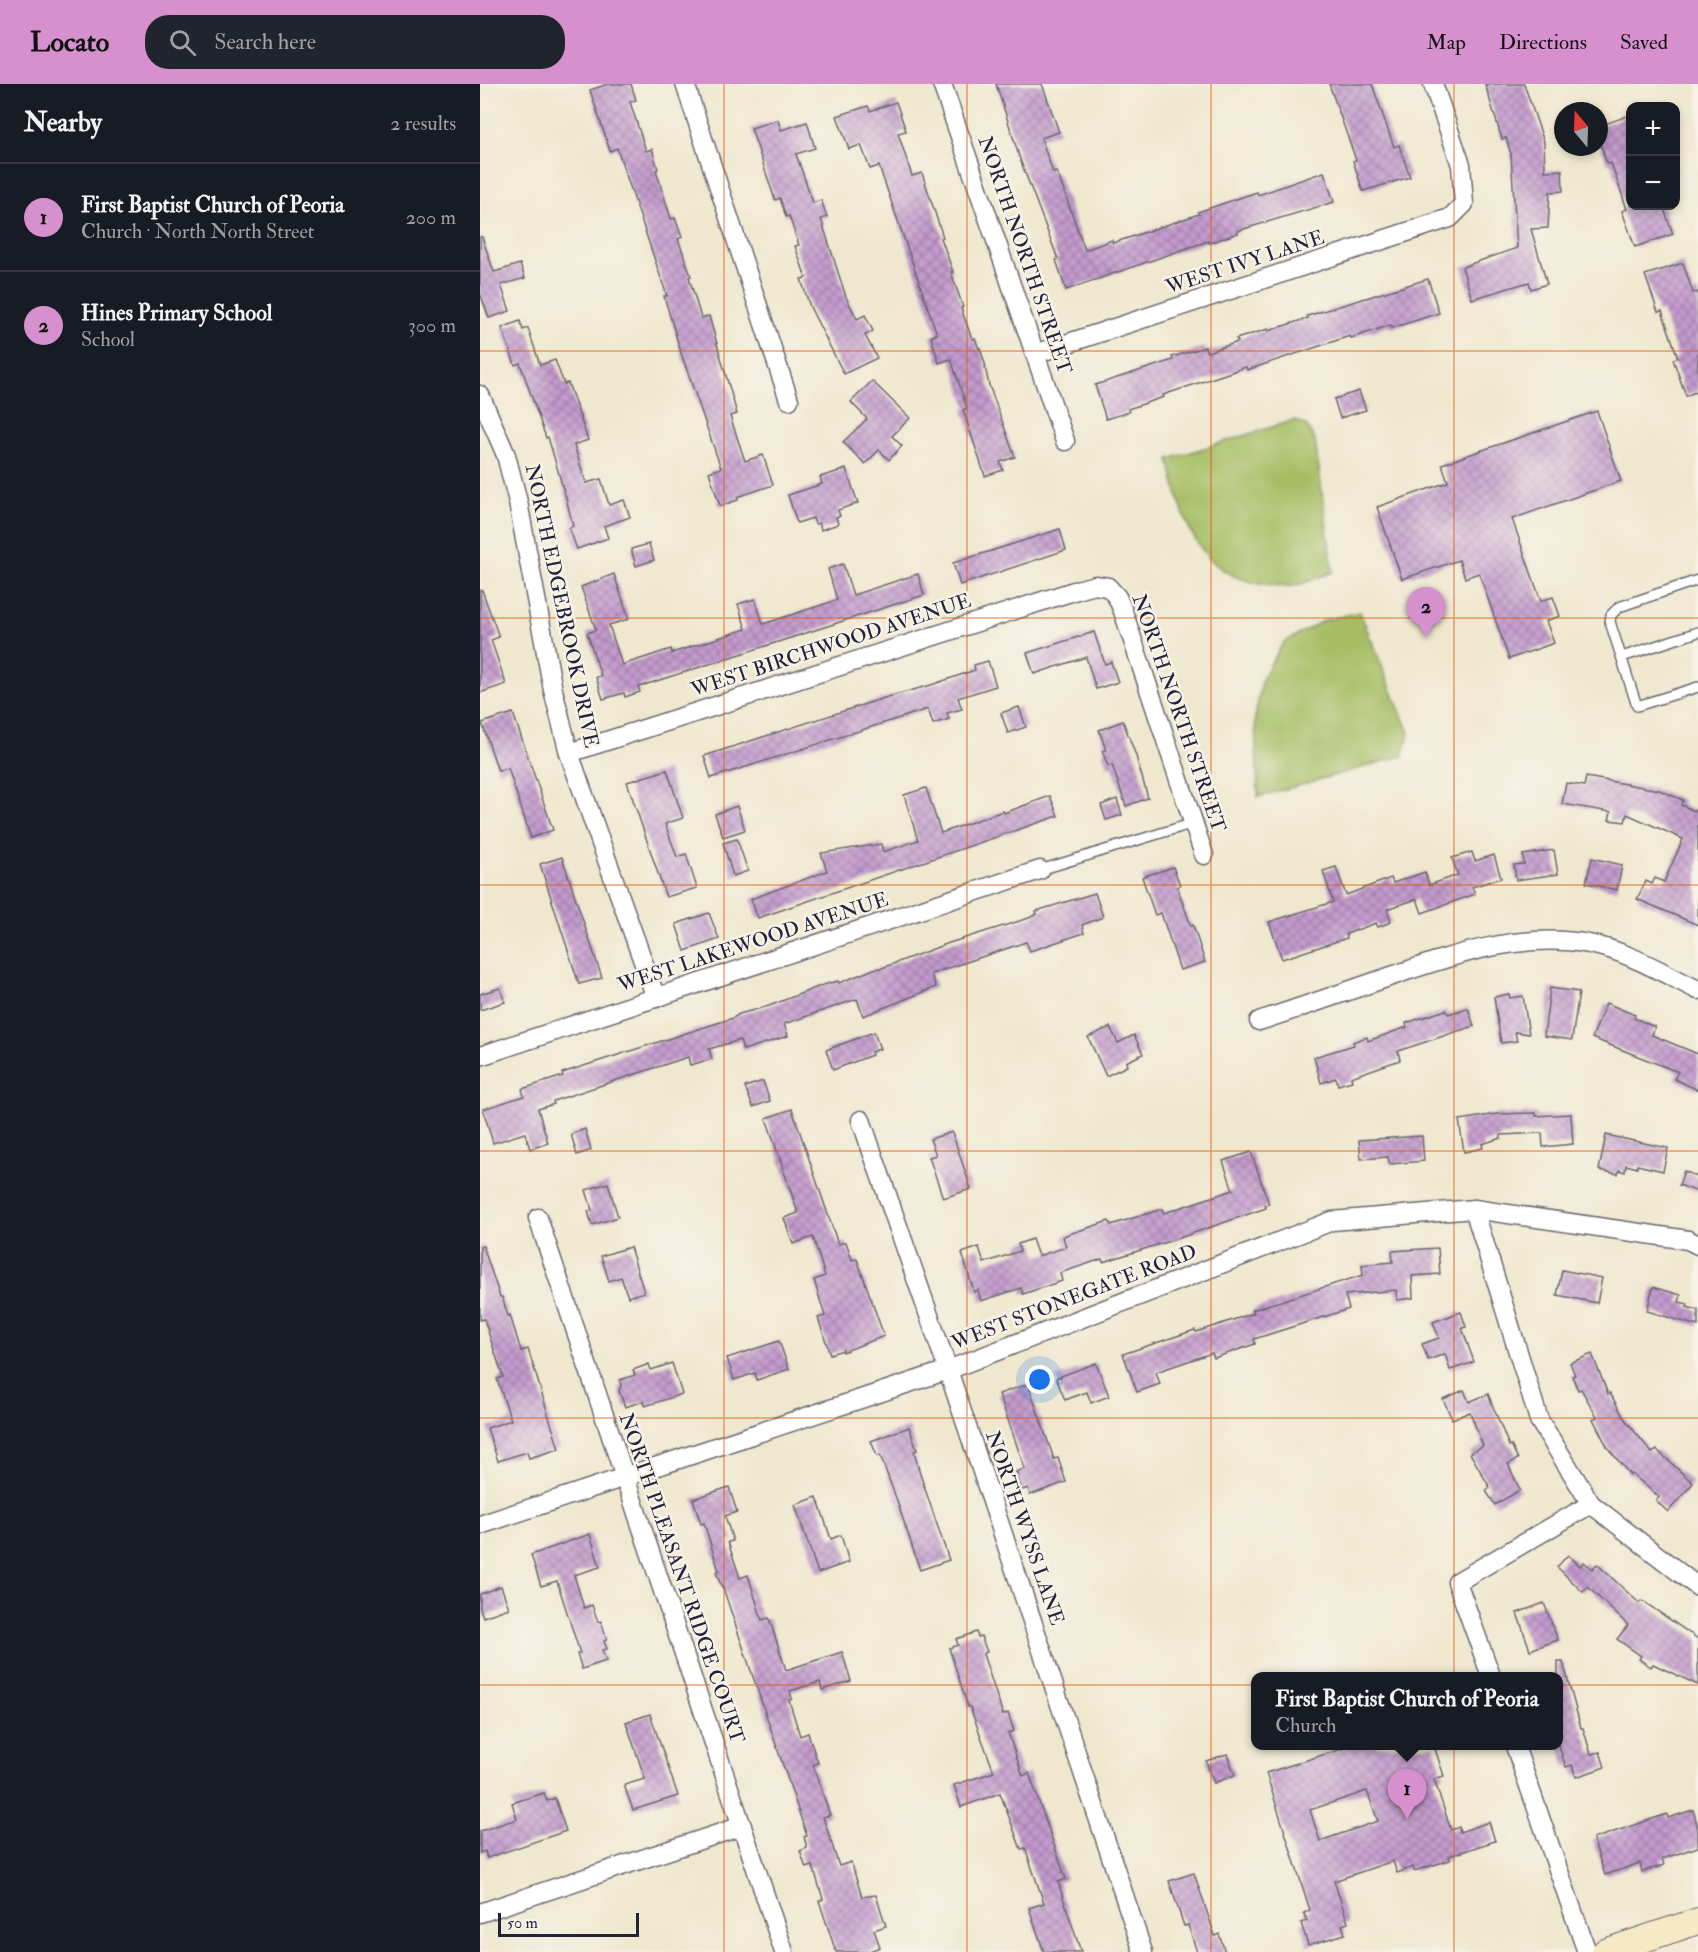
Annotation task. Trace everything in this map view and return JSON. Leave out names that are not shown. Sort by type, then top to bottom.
[{"type":"street","points":[[685,84],[789,400]]},
{"type":"street","name":"NORTH NORTH STREET","points":[[942,84],[1065,441]]},
{"type":"street","name":"WEST IVY LANE","points":[[1035,354],[1450,218],[1464,204],[1461,165],[1432,84]]},
{"type":"street","name":"NORTH EDGEBROOK DRIVE","points":[[480,396],[506,455],[518,502],[553,690],[569,753],[656,998]]},
{"type":"street","name":"WEST BIRCHWOOD AVENUE","points":[[569,753],[1077,590],[1095,585],[1108,587]]},
{"type":"street","name":"NORTH NORTH STREET","points":[[1108,587],[1117,597],[1123,611],[1204,855]]},
{"type":"street","name":"WEST LAKEWOOD AVENUE","points":[[480,1056],[1040,870]]},
{"type":"street","points":[[1259,1021],[1427,963],[1492,945],[1548,940],[1590,944],[1637,960],[1698,990]]},
{"type":"street","name":"NORTH WYSS LANE","points":[[861,1120],[948,1370],[1143,1952]]},
{"type":"street","points":[[1474,1209],[1539,1420],[1591,1504],[1698,1587]]},
{"type":"street","name":"WEST STONEGATE ROAD","points":[[480,1525],[948,1370],[1332,1221],[1474,1209],[1688,1240],[1698,1245]]},
{"type":"street","name":"NORTH PLEASANT RIDGE COURT","points":[[538,1218],[784,1952]]},
{"type":"street","points":[[1489,1672],[1457,1582],[1591,1504]]},
{"type":"street","points":[[1516,1750],[1587,1952]]},
{"type":"street","points":[[480,1913],[742,1826]]},
{"type":"street","points":[[1605,1952],[1698,1921]]},
{"type":"lane","points":[[1698,580],[1620,607],[1611,615],[1610,622],[1637,706],[1698,687]]},
{"type":"lane","points":[[1622,657],[1698,632]]},
{"type":"lane","points":[[1040,870],[1194,824]]},
{"type":"green space","points":[[1294,420],[1307,426],[1315,441],[1333,572],[1293,586],[1265,584],[1242,579],[1223,570],[1208,557],[1196,541],[1180,502],[1169,459]]},
{"type":"green space","points":[[1360,612],[1409,733],[1403,756],[1258,797],[1255,718],[1262,679],[1283,643],[1324,620]]},
{"type":"building","points":[[608,84],[631,84],[636,100],[630,102],[646,151],[652,149],[671,219],[675,218],[682,237],[678,239],[691,276],[689,277],[701,318],[709,316],[737,414],[730,416],[745,461],[763,455],[773,485],[737,497],[738,500],[720,506],[709,472],[721,468],[682,356],[664,296],[667,296],[617,148],[610,151],[590,90]]},
{"type":"building","points":[[996,84],[1042,84],[1059,132],[1041,138],[1053,173],[1057,172],[1085,250],[1112,240],[1113,243],[1257,192],[1258,195],[1324,172],[1334,202],[1237,231],[1238,233],[1209,243],[1208,241],[1066,290],[1056,260],[1058,259],[1021,162]]},
{"type":"building","points":[[1329,84],[1372,84],[1394,147],[1399,145],[1410,177],[1363,191],[1353,161],[1356,160]]},
{"type":"building","points":[[1485,84],[1524,84],[1544,142],[1545,171],[1562,170],[1563,191],[1550,192],[1548,228],[1531,229],[1547,284],[1531,289],[1529,282],[1472,299],[1462,267],[1517,248],[1511,154],[1506,138],[1502,139]]},
{"type":"building","points":[[896,102],[906,131],[898,133],[912,176],[922,173],[943,237],[941,238],[963,307],[961,308],[972,339],[975,338],[980,348],[989,385],[1015,457],[1000,462],[1003,470],[985,476],[963,410],[967,408],[951,359],[939,363],[931,337],[937,334],[879,166],[870,169],[861,145],[849,149],[837,116],[868,106],[870,111]]},
{"type":"building","points":[[1626,116],[1626,206],[1611,163],[1607,164],[1604,156],[1608,156],[1608,123]]},
{"type":"building","points":[[778,120],[781,130],[807,122],[815,148],[796,154],[813,203],[821,200],[827,217],[821,219],[846,297],[857,319],[865,315],[873,331],[865,335],[877,358],[844,374],[810,307],[801,279],[806,278],[795,246],[799,245],[780,198],[775,200],[751,128]]},
{"type":"building","points":[[1664,210],[1673,234],[1635,247],[1622,211]]},
{"type":"building","points":[[480,237],[482,237],[494,272],[520,264],[525,278],[501,285],[510,311],[489,318],[480,293]]},
{"type":"building","points":[[1683,263],[1693,293],[1698,292],[1698,391],[1686,396],[1673,359],[1678,358],[1662,311],[1658,312],[1645,275]]},
{"type":"building","points":[[1428,279],[1439,313],[1392,328],[1391,325],[1351,338],[1350,336],[1247,370],[1246,367],[1163,395],[1164,397],[1128,409],[1129,412],[1106,419],[1095,385],[1173,360],[1172,357],[1205,347],[1207,352],[1238,342],[1236,339],[1268,329],[1268,331],[1308,318],[1307,316]]},
{"type":"building","points":[[520,321],[523,330],[528,328],[540,365],[555,360],[564,384],[568,383],[588,440],[574,445],[586,483],[601,479],[609,505],[624,500],[630,517],[604,526],[608,538],[577,549],[569,528],[573,526],[548,437],[546,438],[520,363],[515,365],[502,328]]},
{"type":"building","points":[[872,381],[910,418],[892,436],[902,446],[889,460],[879,450],[865,464],[843,442],[867,419],[851,402]]},
{"type":"building","points":[[1359,391],[1366,410],[1340,418],[1334,399]]},
{"type":"building","points":[[1597,411],[1621,481],[1512,519],[1541,601],[1553,597],[1560,616],[1546,621],[1554,643],[1509,659],[1479,573],[1465,578],[1459,560],[1402,579],[1377,507],[1448,482],[1442,464]]},
{"type":"building","points":[[846,469],[858,503],[838,510],[840,516],[836,517],[838,524],[821,530],[819,523],[815,524],[813,518],[797,523],[788,495],[822,484],[820,477]]},
{"type":"building","points":[[1060,529],[1066,550],[960,585],[953,563]]},
{"type":"building","points":[[649,544],[654,560],[636,566],[631,549]]},
{"type":"building","points":[[843,564],[853,595],[918,574],[924,595],[638,687],[640,692],[625,697],[624,693],[603,699],[596,677],[601,676],[587,633],[596,630],[581,587],[614,574],[629,619],[609,625],[622,665],[671,649],[672,653],[746,629],[738,604],[755,599],[763,624],[837,600],[828,569]]},
{"type":"building","points":[[482,590],[499,637],[491,640],[506,684],[480,693],[480,591]]},
{"type":"building","points":[[1094,632],[1105,664],[1111,662],[1118,682],[1096,689],[1086,657],[1034,674],[1027,653]]},
{"type":"building","points":[[988,661],[996,686],[958,698],[962,709],[947,713],[949,719],[933,724],[928,709],[711,778],[704,756],[931,685],[975,670],[974,665]]},
{"type":"building","points":[[1019,707],[1026,727],[1008,733],[1001,713]]},
{"type":"building","points":[[513,713],[553,830],[531,838],[508,768],[498,771],[482,723]]},
{"type":"building","points":[[1123,721],[1148,798],[1126,806],[1112,765],[1108,766],[1102,751],[1106,750],[1099,730]]},
{"type":"building","points":[[667,770],[683,818],[665,824],[677,857],[686,854],[697,888],[666,897],[627,782]]},
{"type":"building","points":[[1586,777],[1659,790],[1683,800],[1681,805],[1695,811],[1698,805],[1698,925],[1637,899],[1646,881],[1652,884],[1655,878],[1664,882],[1683,839],[1627,814],[1625,822],[1609,820],[1611,812],[1562,804],[1566,783],[1584,786]]},
{"type":"building","points":[[926,788],[941,833],[1050,796],[1058,816],[758,918],[751,899],[827,871],[821,853],[881,844],[883,852],[918,840],[904,795]]},
{"type":"building","points":[[1117,799],[1122,815],[1106,820],[1101,805]]},
{"type":"building","points":[[737,806],[745,830],[723,837],[715,814]]},
{"type":"building","points":[[737,839],[748,871],[733,876],[723,843]]},
{"type":"building","points":[[1554,850],[1558,874],[1516,880],[1514,865],[1524,864],[1523,855]]},
{"type":"building","points":[[1472,852],[1475,861],[1494,855],[1501,878],[1472,887],[1475,894],[1422,913],[1417,899],[1387,909],[1391,922],[1378,927],[1376,923],[1346,934],[1347,938],[1282,959],[1269,922],[1333,902],[1323,871],[1336,867],[1346,895],[1391,878],[1393,883],[1425,872],[1429,885],[1458,875],[1452,858]]},
{"type":"building","points":[[562,857],[602,978],[579,984],[540,864]]},
{"type":"building","points":[[1592,858],[1622,865],[1617,890],[1586,883]]},
{"type":"building","points":[[1173,867],[1180,885],[1177,887],[1205,962],[1180,970],[1161,913],[1155,915],[1142,877]]},
{"type":"building","points":[[1095,893],[1103,917],[1082,925],[1084,933],[1030,951],[1026,942],[931,974],[936,987],[863,1016],[857,999],[784,1024],[788,1036],[743,1050],[740,1040],[709,1049],[712,1059],[690,1065],[688,1057],[553,1101],[554,1104],[538,1109],[548,1143],[530,1149],[525,1133],[493,1143],[483,1109],[524,1096],[522,1089],[563,1076],[562,1073],[769,1006],[823,985],[838,981],[839,983],[949,943],[1029,918],[1037,914],[1036,911]]},
{"type":"building","points":[[709,913],[719,939],[685,951],[676,924]]},
{"type":"building","points":[[500,988],[505,1002],[480,1010],[480,994]]},
{"type":"building","points":[[1550,988],[1579,992],[1572,1040],[1544,1036]]},
{"type":"building","points":[[1509,994],[1510,998],[1523,996],[1529,1034],[1515,1032],[1517,1041],[1501,1043],[1494,997]]},
{"type":"building","points":[[1606,1003],[1635,1015],[1634,1018],[1655,1027],[1652,1035],[1698,1054],[1698,1090],[1674,1079],[1678,1072],[1592,1038]]},
{"type":"building","points":[[1468,1008],[1474,1026],[1398,1051],[1400,1060],[1351,1077],[1352,1081],[1338,1085],[1336,1078],[1321,1083],[1314,1057],[1354,1045],[1353,1042],[1367,1037],[1368,1041],[1407,1027],[1406,1023],[1446,1010],[1448,1014]]},
{"type":"building","points":[[1110,1027],[1118,1043],[1134,1035],[1143,1054],[1126,1062],[1127,1066],[1106,1076],[1088,1037]]},
{"type":"building","points":[[874,1032],[880,1049],[871,1052],[872,1055],[833,1070],[826,1050]]},
{"type":"building","points":[[763,1081],[770,1101],[753,1107],[745,1087]]},
{"type":"building","points":[[792,1109],[838,1244],[846,1242],[852,1260],[857,1259],[884,1336],[843,1352],[843,1350],[830,1354],[818,1318],[825,1316],[814,1280],[825,1276],[813,1237],[793,1244],[784,1218],[798,1213],[766,1118]]},
{"type":"building","points":[[1536,1113],[1536,1116],[1571,1114],[1573,1144],[1543,1147],[1542,1133],[1501,1135],[1501,1138],[1482,1144],[1483,1148],[1464,1152],[1459,1120],[1497,1114]]},
{"type":"building","points":[[585,1129],[591,1150],[577,1155],[571,1134]]},
{"type":"building","points":[[952,1132],[971,1189],[943,1198],[929,1157],[936,1155],[930,1139]]},
{"type":"building","points":[[1606,1135],[1668,1148],[1663,1171],[1637,1165],[1637,1168],[1626,1165],[1625,1172],[1619,1170],[1618,1174],[1599,1170]]},
{"type":"building","points":[[1422,1136],[1424,1161],[1390,1164],[1388,1157],[1361,1159],[1359,1140]]},
{"type":"building","points":[[1251,1152],[1269,1204],[1265,1205],[1266,1208],[1103,1262],[1102,1259],[1060,1273],[1062,1281],[1023,1294],[1021,1288],[981,1301],[978,1290],[974,1292],[962,1253],[979,1247],[984,1263],[1020,1251],[1018,1244],[1032,1239],[1038,1256],[1066,1247],[1063,1237],[1066,1235],[1109,1221],[1111,1225],[1162,1209],[1164,1213],[1233,1190],[1223,1161]]},
{"type":"building","points":[[1684,1171],[1698,1177],[1698,1192],[1679,1185]]},
{"type":"building","points":[[608,1183],[618,1217],[592,1225],[588,1211],[592,1210],[586,1190]]},
{"type":"building","points":[[483,1246],[500,1297],[502,1297],[508,1316],[510,1315],[521,1351],[528,1349],[559,1449],[529,1458],[527,1452],[498,1461],[487,1428],[511,1420],[497,1379],[503,1377],[484,1319],[480,1320],[480,1247]]},
{"type":"building","points":[[630,1247],[644,1292],[628,1297],[621,1277],[609,1281],[601,1256]]},
{"type":"building","points":[[1438,1248],[1440,1274],[1412,1276],[1413,1298],[1397,1300],[1396,1290],[1345,1295],[1349,1309],[1254,1339],[1255,1344],[1214,1358],[1212,1353],[1156,1372],[1160,1384],[1137,1392],[1123,1354],[1254,1313],[1252,1310],[1363,1275],[1362,1265],[1393,1262],[1392,1251]]},
{"type":"building","points":[[1562,1270],[1602,1278],[1597,1303],[1557,1295]]},
{"type":"building","points":[[1653,1287],[1681,1295],[1679,1302],[1698,1310],[1698,1326],[1647,1311]]},
{"type":"building","points":[[1461,1312],[1466,1327],[1462,1328],[1474,1362],[1450,1370],[1445,1354],[1428,1360],[1422,1344],[1439,1338],[1433,1322]]},
{"type":"building","points":[[779,1341],[789,1369],[757,1380],[755,1373],[734,1380],[727,1358]]},
{"type":"building","points":[[1592,1354],[1608,1394],[1610,1393],[1624,1418],[1652,1453],[1657,1450],[1693,1483],[1668,1512],[1656,1501],[1659,1497],[1632,1474],[1630,1475],[1608,1448],[1593,1419],[1597,1417],[1581,1389],[1578,1390],[1570,1363]]},
{"type":"building","points":[[672,1363],[682,1394],[645,1406],[644,1401],[625,1407],[619,1391],[620,1380],[635,1375],[633,1370],[649,1364],[651,1370]]},
{"type":"building","points":[[1096,1363],[1109,1396],[1091,1403],[1087,1392],[1065,1400],[1056,1378]]},
{"type":"building","points":[[1028,1384],[1054,1459],[1058,1458],[1066,1482],[1030,1495],[1028,1488],[1022,1490],[1016,1472],[1025,1469],[999,1394]]},
{"type":"building","points":[[1464,1390],[1469,1402],[1488,1394],[1509,1446],[1511,1445],[1518,1459],[1508,1464],[1520,1490],[1495,1505],[1486,1491],[1490,1488],[1470,1453],[1483,1446],[1470,1412],[1452,1419],[1443,1399]]},
{"type":"building","points":[[909,1427],[917,1450],[914,1451],[919,1471],[949,1560],[920,1570],[880,1455],[877,1456],[871,1441]]},
{"type":"building","points":[[729,1487],[737,1512],[725,1516],[733,1541],[728,1542],[740,1578],[748,1575],[762,1620],[769,1618],[786,1670],[842,1652],[851,1681],[822,1690],[820,1682],[790,1691],[792,1699],[789,1700],[800,1736],[808,1733],[818,1763],[813,1765],[830,1815],[823,1817],[839,1866],[851,1862],[862,1897],[876,1895],[886,1926],[874,1930],[880,1947],[867,1952],[836,1952],[819,1901],[823,1899],[813,1866],[806,1868],[800,1851],[807,1848],[804,1837],[807,1836],[716,1572],[719,1571],[704,1523],[701,1524],[693,1499]]},
{"type":"building","points":[[817,1497],[831,1539],[841,1535],[849,1562],[818,1573],[795,1505]]},
{"type":"building","points":[[590,1534],[600,1567],[574,1575],[584,1608],[592,1605],[598,1622],[601,1621],[607,1640],[604,1641],[607,1649],[602,1650],[606,1661],[582,1669],[577,1654],[580,1653],[557,1581],[541,1586],[531,1555]]},
{"type":"building","points":[[1568,1555],[1580,1566],[1584,1562],[1592,1569],[1597,1564],[1639,1603],[1644,1602],[1698,1639],[1698,1685],[1653,1664],[1651,1667],[1639,1659],[1641,1656],[1617,1639],[1628,1625],[1588,1587],[1583,1592],[1557,1567]]},
{"type":"building","points":[[501,1586],[509,1608],[483,1617],[480,1608],[480,1594]]},
{"type":"building","points":[[1544,1603],[1558,1640],[1530,1650],[1517,1613]]},
{"type":"building","points":[[976,1632],[978,1637],[981,1636],[987,1652],[983,1654],[1003,1715],[1008,1713],[1014,1731],[1008,1733],[1023,1776],[1029,1773],[1066,1879],[1058,1882],[1081,1952],[1044,1952],[1029,1908],[1044,1903],[1025,1848],[1021,1849],[1000,1793],[961,1807],[954,1785],[994,1772],[970,1707],[968,1707],[949,1648],[958,1645],[956,1639]]},
{"type":"building","points":[[1558,1662],[1563,1662],[1581,1728],[1583,1728],[1591,1754],[1600,1752],[1605,1767],[1576,1777],[1572,1765],[1566,1767],[1560,1750],[1563,1750],[1563,1672],[1558,1672]]},
{"type":"building","points":[[650,1714],[678,1796],[633,1810],[624,1785],[645,1779],[626,1722]]},
{"type":"building","points":[[1338,1750],[1435,1750],[1444,1776],[1434,1779],[1451,1830],[1459,1827],[1460,1832],[1489,1822],[1495,1841],[1449,1856],[1450,1860],[1414,1871],[1413,1867],[1397,1873],[1393,1861],[1334,1881],[1348,1923],[1342,1925],[1345,1934],[1308,1945],[1301,1923],[1307,1921],[1304,1913],[1310,1910],[1266,1773]],"holes":[[[1367,1791],[1378,1821],[1320,1841],[1310,1810]]]},
{"type":"building","points":[[1227,1754],[1235,1775],[1214,1783],[1206,1761]]},
{"type":"building","points":[[544,1793],[547,1801],[555,1798],[566,1831],[487,1858],[485,1851],[480,1853],[480,1831],[517,1819],[512,1803]]},
{"type":"building","points":[[1693,1810],[1698,1828],[1698,1847],[1662,1859],[1664,1865],[1642,1872],[1640,1863],[1605,1875],[1593,1839],[1667,1814],[1668,1818]]},
{"type":"building","points":[[1194,1873],[1215,1936],[1219,1934],[1225,1952],[1197,1952],[1188,1925],[1184,1926],[1169,1881]]},
{"type":"place","name":"Hines Primary School","points":[[1426,637]]},
{"type":"place","name":"First Baptist Church of Peoria","points":[[1407,1819]]}]
